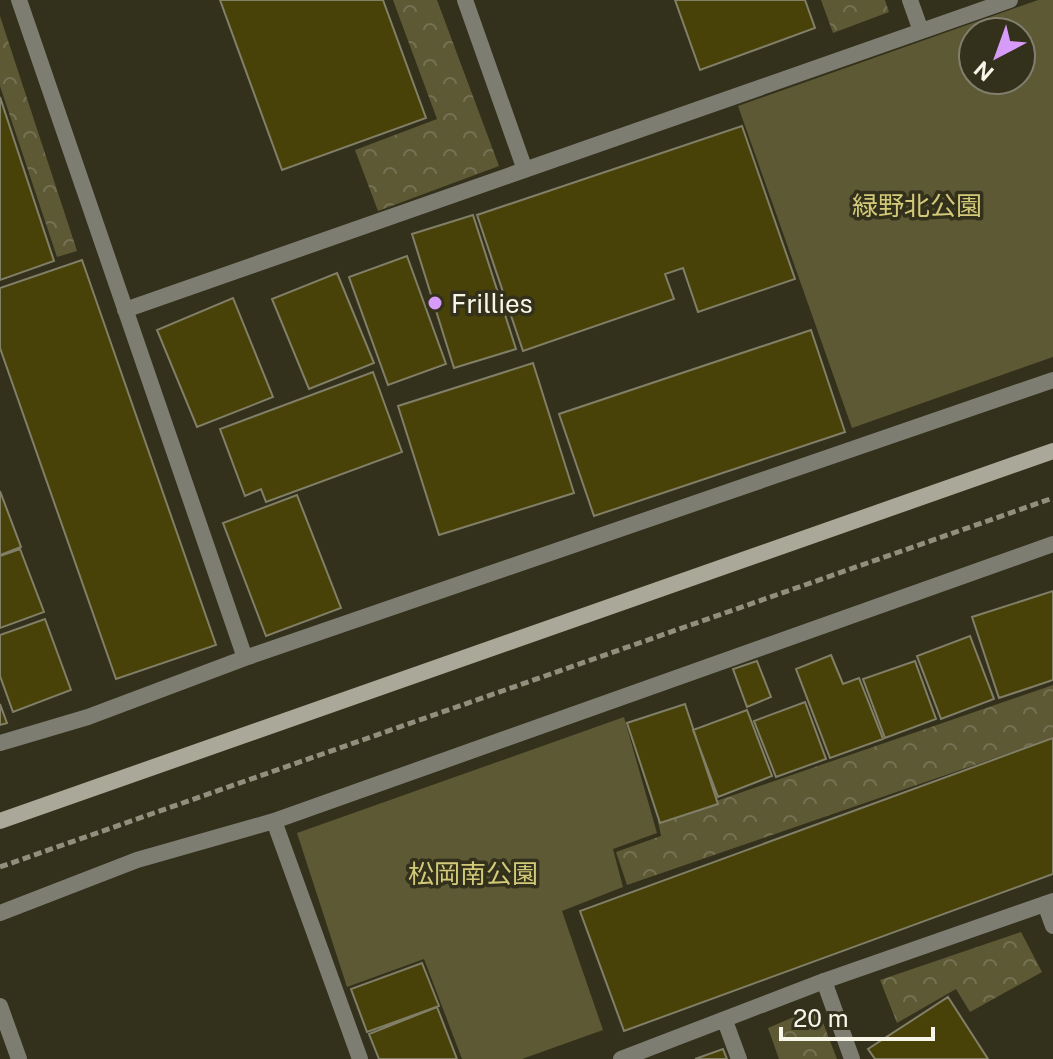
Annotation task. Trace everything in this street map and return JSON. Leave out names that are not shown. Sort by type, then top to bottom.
[{"type":"street","points":[[19,0],[245,658]]},
{"type":"street","points":[[465,0],[525,170]]},
{"type":"street","points":[[910,0],[921,31]]},
{"type":"street","points":[[125,310],[1010,0]]},
{"type":"street","points":[[0,743],[88,717],[245,658],[1053,380]]},
{"type":"street","points":[[0,821],[1053,451]]},
{"type":"street","points":[[0,913],[137,860],[274,821],[1053,544]]},
{"type":"street","points":[[274,821],[360,1059]]},
{"type":"street","points":[[621,1059],[824,981],[1049,903],[1053,926]]},
{"type":"street","points":[[824,981],[852,1059]]},
{"type":"street","points":[[0,1006],[19,1059]]},
{"type":"street","points":[[725,1021],[739,1059]]},
{"type":"path","points":[[0,867],[1053,498]]},
{"type":"green space","points":[[393,0],[437,0],[499,166],[378,211],[355,150],[437,119]]},
{"type":"green space","points":[[821,0],[885,0],[889,12],[833,33]]},
{"type":"green space","name":"緑野北公園","points":[[1038,0],[1053,0],[1053,357],[852,428],[738,106],[957,29],[957,96],[1037,96],[1037,16],[993,16]]},
{"type":"green space","points":[[0,16],[77,251],[57,257],[0,86]]},
{"type":"green space","points":[[1053,685],[1053,738],[627,885],[616,852],[661,836],[658,821]]},
{"type":"green space","name":"松岡南公園","points":[[624,717],[657,833],[613,849],[623,887],[562,911],[603,1030],[522,1059],[462,1059],[424,959],[347,987],[297,833]]},
{"type":"green space","points":[[1021,932],[1042,972],[970,1012],[956,989],[897,1023],[880,980]]},
{"type":"green space","points":[[817,1007],[837,1059],[779,1059],[768,1028]]},
{"type":"building","points":[[220,0],[383,0],[426,118],[282,170]]},
{"type":"building","points":[[675,0],[805,0],[815,28],[700,70]]},
{"type":"building","points":[[0,97],[54,261],[0,280]]},
{"type":"building","points":[[742,126],[795,279],[698,312],[683,268],[665,274],[674,299],[523,351],[477,215]]},
{"type":"building","points":[[473,215],[516,349],[454,368],[412,234]]},
{"type":"building","points":[[407,256],[446,364],[388,385],[349,277]]},
{"type":"building","points":[[82,260],[216,645],[116,679],[0,348],[0,288]]},
{"type":"building","points":[[337,273],[374,363],[309,389],[272,299]]},
{"type":"building","points":[[233,298],[273,397],[197,427],[157,330]]},
{"type":"building","points":[[811,330],[845,432],[594,516],[559,414]]},
{"type":"building","points":[[533,363],[574,493],[439,535],[398,406]]},
{"type":"building","points":[[373,372],[402,452],[266,502],[261,489],[245,496],[220,429]]},
{"type":"building","points":[[0,491],[21,547],[0,555]]},
{"type":"building","points":[[297,495],[341,608],[266,636],[223,523]]},
{"type":"building","points":[[20,549],[44,612],[0,628],[0,556]]},
{"type":"building","points":[[1053,591],[1053,680],[999,698],[972,617]]},
{"type":"building","points":[[45,619],[71,690],[13,712],[0,676],[0,635]]},
{"type":"building","points":[[970,636],[994,699],[941,719],[917,656]]},
{"type":"building","points":[[831,655],[843,684],[859,678],[883,739],[830,758],[796,669]]},
{"type":"building","points":[[757,661],[771,697],[747,707],[733,669]]},
{"type":"building","points":[[915,661],[936,719],[885,738],[863,679]]},
{"type":"building","points":[[805,702],[826,759],[776,777],[754,721]]},
{"type":"building","points":[[0,704],[7,723],[0,725]]},
{"type":"building","points":[[685,704],[718,804],[660,823],[627,723]]},
{"type":"building","points":[[747,710],[772,776],[718,797],[693,730]]},
{"type":"building","points":[[1053,738],[1053,874],[624,1031],[580,911]]},
{"type":"building","points":[[422,963],[439,1006],[367,1032],[351,989]]},
{"type":"building","points":[[948,997],[988,1059],[875,1059],[868,1049]]},
{"type":"building","points":[[437,1007],[457,1059],[379,1059],[369,1034]]},
{"type":"building","points":[[723,1049],[727,1059],[695,1059]]},
{"type":"place","name":"Frillies","points":[[435,303]]}]
